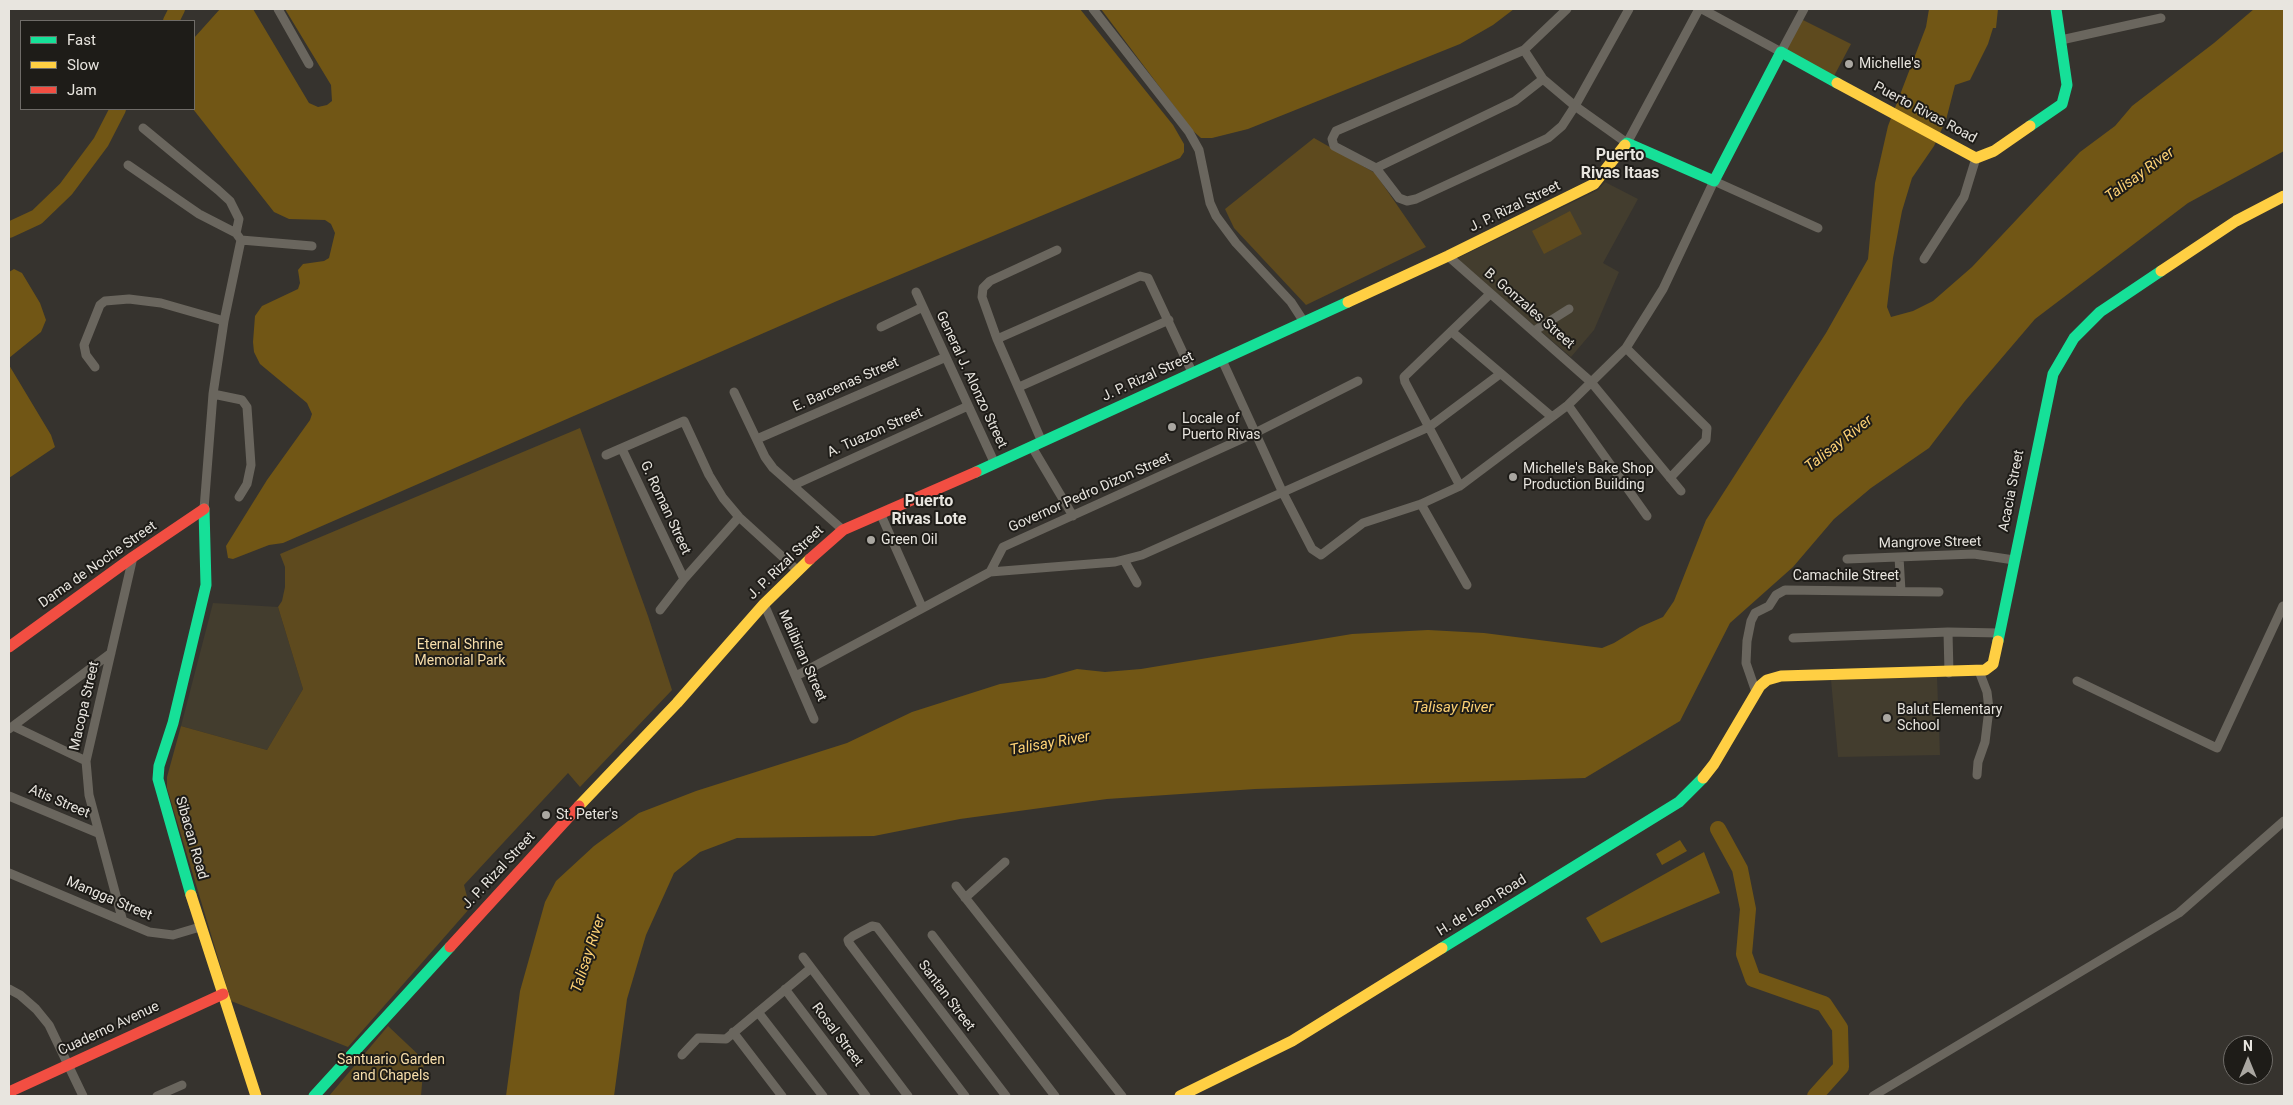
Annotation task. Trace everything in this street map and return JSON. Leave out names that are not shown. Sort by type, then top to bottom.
[{"type":"street","points":[[278,9],[309,64]]},
{"type":"street","points":[[1093,9],[1189,132],[1199,150],[1210,203],[1216,216],[1236,243],[1291,302],[1304,322]]},
{"type":"street","points":[[1567,9],[1524,50],[1336,132],[1332,139],[1334,146],[1376,168],[1399,198],[1407,201],[1416,199],[1548,138],[1562,126],[1575,106],[1629,9]]},
{"type":"street","points":[[1627,143],[1701,9]]},
{"type":"street","name":"Puerto Rivas Road","points":[[1701,9],[1976,158]]},
{"type":"street","points":[[1222,360],[1282,491],[1312,549],[1321,555],[1363,523],[1421,504],[1460,486],[1568,405],[1626,348],[1663,289],[1714,182],[1804,9]]},
{"type":"street","points":[[1924,259],[1964,198],[1976,158],[1994,151],[2062,104],[2067,85],[2056,9]]},
{"type":"street","points":[[2061,40],[2161,18]]},
{"type":"street","points":[[1524,50],[1543,79],[1575,106],[1627,143],[1818,228]]},
{"type":"street","points":[[1376,168],[1515,101],[1543,79]]},
{"type":"street","points":[[143,128],[230,201],[239,219],[239,236],[213,394],[204,508]]},
{"type":"street","name":"J. P. Rizal Street","points":[[314,1096],[595,788],[677,703],[764,604],[798,570],[843,530],[881,515],[1037,445],[1192,372],[1448,256],[1594,184],[1627,143]]},
{"type":"street","points":[[128,165],[199,214],[239,236],[312,246]]},
{"type":"street","name":"Acacia Street","points":[[1979,671],[1985,670],[1993,664],[2046,402],[2053,374],[2074,338],[2100,312],[2236,221],[2284,196]]},
{"type":"street","points":[[1058,250],[990,281],[983,288],[982,298],[997,339],[1019,386],[1037,445],[1073,516]]},
{"type":"street","name":"B. Gonzales Street","points":[[1448,256],[1591,382],[1681,491]]},
{"type":"street","points":[[997,339],[1140,276],[1148,278],[1192,372]]},
{"type":"street","name":"General J. Alonzo Street","points":[[916,292],[995,464]]},
{"type":"street","points":[[1460,486],[1404,377],[1490,294]]},
{"type":"street","points":[[95,367],[86,355],[84,345],[100,305],[105,301],[129,299],[161,303],[224,321]]},
{"type":"street","name":"General J. Alonzo Street","points":[[881,327],[923,307]]},
{"type":"street","points":[[1534,331],[1569,308]]},
{"type":"street","points":[[1019,386],[1169,320]]},
{"type":"street","points":[[1452,332],[1552,417]]},
{"type":"street","points":[[1626,348],[1707,428],[1706,440],[1670,478]]},
{"type":"street","name":"E. Barcenas Street","points":[[757,439],[946,357]]},
{"type":"street","points":[[796,676],[990,572],[1124,560],[1161,546],[1429,427],[1500,374]]},
{"type":"street","name":"Governor Pedro Dizon Street","points":[[990,572],[1003,547],[1255,433],[1358,381]]},
{"type":"street","points":[[734,392],[764,457],[773,468],[843,530]]},
{"type":"street","points":[[213,394],[239,399],[247,407],[251,465],[247,484],[239,497]]},
{"type":"street","points":[[1568,405],[1647,516]]},
{"type":"street","name":"A. Tuazon Street","points":[[794,485],[968,406]]},
{"type":"street","points":[[606,455],[684,421],[709,474],[723,498],[740,517],[798,570]]},
{"type":"street","name":"G. Roman Street","points":[[622,449],[684,580]]},
{"type":"street","points":[[1421,504],[1460,576],[1467,585]]},
{"type":"street","name":"Dama de Noche Street","points":[[9,647],[204,508]]},
{"type":"street","name":"Sibacan Road","points":[[204,508],[206,585],[173,723],[159,766],[158,779],[200,926],[256,1096]]},
{"type":"street","points":[[881,515],[922,607]]},
{"type":"street","points":[[660,610],[740,517]]},
{"type":"street","name":"Mangrove Street","points":[[1847,559],[1974,554],[2014,560]]},
{"type":"street","name":"Macopa Street","points":[[122,918],[89,795],[86,761],[133,557]]},
{"type":"street","points":[[1899,557],[1901,590]]},
{"type":"street","points":[[1124,560],[1138,583]]},
{"type":"street","name":"Camachile Street","points":[[1756,692],[1746,663],[1750,621],[1755,612],[1769,606],[1780,592],[1785,590],[1857,592],[1901,590],[1939,592]]},
{"type":"street","name":"Malibiran Street","points":[[764,604],[814,719]]},
{"type":"street","points":[[2077,681],[2217,748],[2283,606]]},
{"type":"street","points":[[1948,632],[1949,673]]},
{"type":"street","points":[[1793,638],[1948,632],[2000,633]]},
{"type":"street","points":[[86,761],[11,727],[111,653]]},
{"type":"street","points":[[1756,692],[1767,680],[1780,676],[1979,671],[1987,692],[1989,709],[1985,742],[1978,762],[1977,775]]},
{"type":"street","name":"H. de Leon Road","points":[[1180,1096],[1292,1041],[1679,802],[1696,786],[1714,764],[1756,692]]},
{"type":"street","name":"Atis Street","points":[[9,796],[98,833]]},
{"type":"street","points":[[1874,1096],[2179,913],[2284,822]]},
{"type":"street","points":[[965,898],[1005,862]]},
{"type":"street","name":"Mangga Street","points":[[9,873],[122,918],[149,932],[173,935],[200,926]]},
{"type":"street","points":[[956,886],[1122,1096]]},
{"type":"street","name":"Santan Street","points":[[965,1096],[848,940],[872,926],[877,927],[1006,1096]]},
{"type":"street","points":[[932,935],[1055,1096]]},
{"type":"street","points":[[803,958],[908,1096]]},
{"type":"street","points":[[682,1055],[698,1038],[724,1040],[811,968]]},
{"type":"street","points":[[9,989],[26,999],[49,1026],[84,1096]]},
{"type":"street","name":"Rosal Street","points":[[786,989],[866,1096]]},
{"type":"street","name":"Cuaderno Avenue","points":[[9,1092],[223,994]]},
{"type":"street","points":[[758,1012],[823,1096]]},
{"type":"street","points":[[733,1032],[782,1096]]},
{"type":"street","points":[[157,1096],[182,1085]]},
{"type":"shaded area","points":[[1605,182],[1638,199],[1603,263],[1619,272],[1594,330],[1571,357],[1456,259],[1598,190]]},
{"type":"shaded area","points":[[213,603],[278,607],[303,689],[267,750],[181,726]]},
{"type":"shaded area","name":"Balut Elementary School","points":[[1937,677],[1940,755],[1838,757],[1831,680]]},
{"type":"green space","points":[[1801,19],[1851,44],[1834,76],[1784,50]]},
{"type":"green space","points":[[1314,138],[1375,173],[1426,247],[1306,305],[1234,228],[1225,209]]},
{"type":"green space","points":[[1570,211],[1582,234],[1544,254],[1532,231]]},
{"type":"green space","name":"Eternal Shrine Memorial Park","points":[[580,428],[648,616],[672,690],[580,787],[568,773],[464,885],[470,908],[348,1047],[231,1001],[167,788],[167,777],[181,726],[267,750],[303,689],[278,607],[282,601],[285,587],[285,567],[280,554]]},
{"type":"green space","name":"Santuario Garden and Chapels","points":[[388,1026],[424,1060],[421,1096],[329,1096]]},
{"type":"water","points":[[220,9],[253,9],[309,103],[318,107],[327,105],[332,101],[331,85],[285,9],[1080,9],[1173,125],[1184,144],[1184,152],[1180,158],[837,301],[283,543],[269,545],[233,559],[228,558],[226,546],[267,480],[310,420],[312,414],[307,403],[260,364],[254,352],[255,316],[262,306],[298,289],[300,283],[298,270],[303,264],[324,261],[329,258],[335,233],[331,224],[325,220],[289,219],[274,212],[194,110],[195,37]]},
{"type":"water","points":[[1101,9],[1514,9],[1493,25],[1460,44],[1248,129],[1212,138],[1201,138],[1192,130]]},
{"type":"water","name":"Talisay River","points":[[1929,9],[1998,9],[1996,28],[1993,28],[1988,44],[1970,80],[1955,85],[1946,120],[1934,146],[1912,178],[1902,211],[1893,258],[1887,307],[1891,317],[1913,311],[1933,301],[1972,267],[2080,152],[2115,126],[2132,106],[2214,43],[2254,9],[2284,9],[2284,151],[2188,203],[2035,319],[1965,401],[1929,448],[1871,488],[1834,519],[1793,567],[1730,623],[1680,721],[1585,778],[1255,789],[1107,799],[960,819],[874,836],[737,838],[700,852],[674,873],[646,935],[627,999],[614,1096],[506,1096],[520,991],[545,902],[556,881],[594,846],[639,813],[696,791],[847,743],[912,712],[1000,684],[1045,678],[1077,669],[1105,672],[1141,669],[1352,634],[1428,630],[1484,633],[1602,648],[1640,627],[1663,617],[1674,601],[1706,520],[1826,333],[1868,259],[1875,183],[1888,126],[1926,27]]},
{"type":"water","points":[[14,269],[22,273],[40,303],[46,320],[41,332],[9,358],[9,272]]},
{"type":"water","points":[[9,365],[51,435],[55,447],[9,478]]},
{"type":"water","points":[[1680,840],[1687,851],[1662,865],[1656,854]]},
{"type":"water","points":[[1704,852],[1720,893],[1601,943],[1586,918]]},
{"type":"waterway","points":[[172,20],[177,9]]},
{"type":"waterway","points":[[9,230],[37,217],[66,189],[101,142],[117,110]]},
{"type":"waterway","points":[[1718,829],[1740,869],[1748,909],[1744,954],[1753,979],[1824,1004],[1840,1028],[1841,1067],[1815,1096]]},
{"type":"traffic: fast","points":[[2030,126],[2062,104],[2067,85],[2056,9]]},
{"type":"traffic: fast","points":[[1625,145],[1627,143],[1714,181],[1781,52],[1837,83]]},
{"type":"traffic: fast","points":[[1998,641],[2053,374],[2074,338],[2100,312],[2161,271]]},
{"type":"traffic: fast","points":[[976,472],[1348,302]]},
{"type":"traffic: fast","points":[[191,895],[158,779],[159,766],[173,723],[206,585],[204,509]]},
{"type":"traffic: fast","points":[[1442,948],[1679,802],[1703,778]]},
{"type":"traffic: fast","points":[[314,1096],[450,947]]},
{"type":"traffic: slow","points":[[1837,83],[1976,158],[1994,151],[2030,126]]},
{"type":"traffic: slow","points":[[1348,302],[1448,256],[1594,184],[1625,145]]},
{"type":"traffic: slow","points":[[2161,271],[2236,221],[2284,196]]},
{"type":"traffic: slow","points":[[579,806],[677,703],[764,604],[810,559]]},
{"type":"traffic: slow","points":[[1703,778],[1714,764],[1760,686],[1767,680],[1781,676],[1985,670],[1993,664],[1998,641]]},
{"type":"traffic: slow","points":[[191,895],[256,1096]]},
{"type":"traffic: slow","points":[[1180,1096],[1292,1041],[1442,948]]},
{"type":"traffic: jam","points":[[810,559],[843,530],[976,472]]},
{"type":"traffic: jam","points":[[9,647],[133,557],[204,509]]},
{"type":"traffic: jam","points":[[450,947],[579,806]]},
{"type":"traffic: jam","points":[[9,1092],[223,994]]},
{"type":"place","name":"Michelle's","points":[[1849,64]]},
{"type":"place","name":"Locale of Puerto Rivas","points":[[1172,427]]},
{"type":"place","name":"Michelle's Bake Shop Production Building","points":[[1513,477]]},
{"type":"place","name":"Green Oil","points":[[871,540]]},
{"type":"place","name":"Balut Elementary School","points":[[1887,718]]},
{"type":"place","name":"St. Peter's","points":[[546,815]]},
{"type":"district","name":"Puerto Rivas Itaas","points":[[1620,165]]},
{"type":"district","name":"Puerto Rivas Lote","points":[[929,511]]}]
